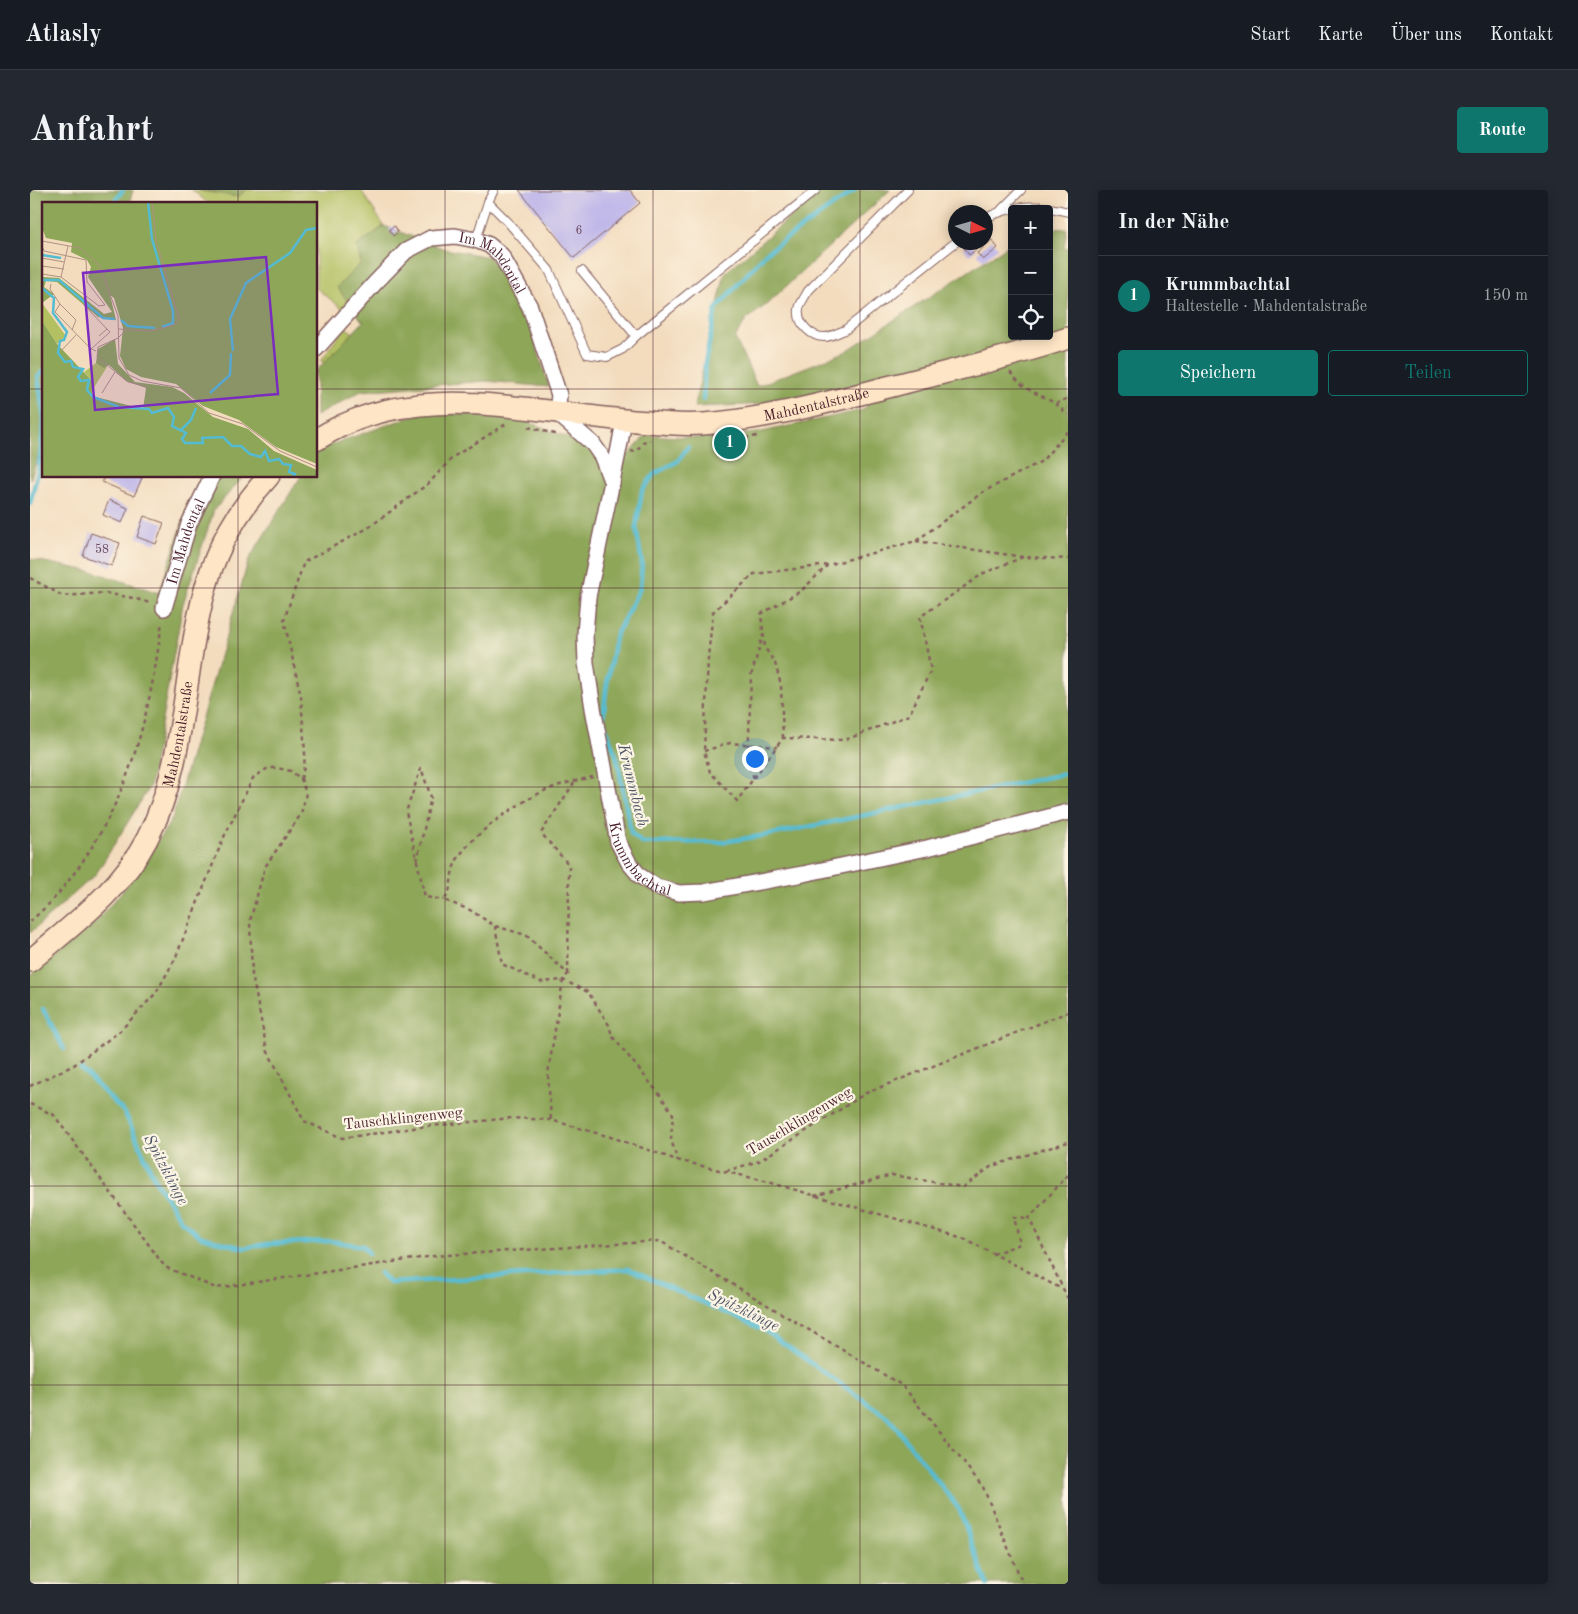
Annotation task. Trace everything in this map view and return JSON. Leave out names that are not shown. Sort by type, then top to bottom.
[{"type":"main road","name":"Mahdentalstraße","points":[[318,439],[356,419],[402,406],[448,403],[509,407],[624,421],[700,424],[771,415],[917,379],[1068,338]]},
{"type":"main road","name":"Mahdentalstraße","points":[[30,961],[101,900],[124,874],[146,840],[158,815],[174,762],[205,588],[218,554],[237,516],[252,494],[267,478]]},
{"type":"street","name":"Im Mahdental","points":[[318,347],[406,251],[431,238],[455,236],[476,240],[489,245],[501,255],[530,308],[559,395],[557,413]]},
{"type":"street","points":[[557,413],[593,444],[602,457],[612,482]]},
{"type":"street","name":"Krummbachtal","points":[[624,421],[588,597],[585,634],[586,664],[618,842],[629,863],[640,876],[657,886],[679,893],[704,892],[803,874],[927,848],[1068,812]]},
{"type":"street","name":"Im Mahdental","points":[[164,608],[189,524],[211,478]]},
{"type":"lane","points":[[476,240],[488,202],[494,190]]},
{"type":"lane","points":[[488,202],[549,270],[586,354],[607,357],[623,348],[816,190]]},
{"type":"lane","points":[[908,190],[808,292],[799,308],[799,317],[804,328],[814,334],[826,337],[845,330],[948,248]]},
{"type":"lane","points":[[1001,211],[1021,190]]},
{"type":"lane","points":[[993,215],[1023,206],[1054,208],[1068,212]]},
{"type":"lane","points":[[582,271],[636,336]]},
{"type":"path","points":[[1007,369],[1018,383],[1031,393],[1055,404],[1068,415]]},
{"type":"path","points":[[1055,404],[1068,398]]},
{"type":"path","name":"Tauschklingenweg","points":[[509,407],[507,423],[453,457],[429,482],[368,528],[304,562],[284,620],[301,698],[305,753],[301,779],[306,793],[301,814],[265,867],[250,921],[252,975],[267,1050],[304,1121],[342,1138],[420,1127],[512,1118],[551,1120],[614,1138],[677,1160],[724,1172],[759,1162],[866,1093],[1068,1012]]},
{"type":"path","points":[[523,426],[563,436]]},
{"type":"path","points":[[828,565],[801,591],[761,614],[765,648],[775,663],[781,685],[783,738],[737,802],[710,772],[704,751],[708,657],[713,612],[754,574],[828,565],[916,541],[983,492],[1042,461],[1068,431]]},
{"type":"path","points":[[916,541],[1023,557],[1068,559]]},
{"type":"path","points":[[783,738],[845,740],[908,715],[930,670],[920,616],[984,572],[1023,557]]},
{"type":"path","points":[[30,578],[63,596],[105,593],[133,598],[164,608],[151,693],[138,747],[127,778],[106,824],[80,866],[61,891],[30,922]]},
{"type":"path","points":[[754,778],[748,763],[751,676],[763,633]]},
{"type":"path","points":[[704,751],[730,743],[777,747]]},
{"type":"path","points":[[31,1083],[74,1065],[120,1031],[156,993],[175,960],[223,839],[253,778],[268,768],[277,768],[291,771],[301,779]]},
{"type":"path","points":[[416,861],[431,797],[421,768],[406,812],[416,861],[424,898],[444,900],[470,910],[495,926],[526,935],[568,974]]},
{"type":"path","points":[[444,900],[450,893],[454,864],[471,841],[484,829],[515,807],[543,792],[606,774]]},
{"type":"path","points":[[551,1120],[548,1074],[563,980],[568,974],[569,865],[541,833],[574,782]]},
{"type":"path","points":[[495,926],[502,964],[541,982],[563,980],[588,992],[609,1025],[612,1036],[660,1094],[673,1114],[671,1139],[677,1160]]},
{"type":"path","points":[[30,1104],[54,1114],[165,1267],[216,1288],[434,1256],[660,1241],[903,1386],[983,1487],[1024,1584]]},
{"type":"path","points":[[814,1196],[892,1175],[962,1187],[992,1166],[1068,1142]]},
{"type":"path","points":[[724,1172],[761,1180],[963,1238],[1062,1289]]},
{"type":"path","points":[[1029,1218],[1068,1176]]},
{"type":"path","points":[[993,1254],[1020,1244],[1014,1217],[1029,1218]]},
{"type":"path","points":[[1029,1218],[1068,1299]]},
{"type":"green space","points":[[30,190],[133,190],[130,202],[42,202],[42,447],[30,480]]},
{"type":"green space","points":[[192,190],[237,196],[246,190],[361,190],[384,226],[357,246],[361,263],[338,287],[353,307],[348,313],[318,290],[318,202],[207,202]]},
{"type":"green space","points":[[200,190],[246,190],[238,197]]},
{"type":"green space","points":[[822,190],[890,190],[766,305],[746,320],[735,338],[757,386],[845,352],[1008,246],[1008,340],[1053,340],[1053,228],[1067,229],[1064,248],[1068,249],[1068,1584],[30,1584],[30,976],[94,924],[137,874],[172,819],[249,559],[300,478],[318,478],[319,449],[424,412],[518,418],[572,439],[596,451],[629,455],[646,435],[697,438],[757,433],[863,410],[892,376],[771,404],[694,407],[725,273]]},
{"type":"green space","points":[[384,226],[445,249],[489,257],[526,312],[549,387],[486,381],[361,391],[318,415],[318,369],[363,322],[337,287],[361,263],[357,246]]},
{"type":"green space","points":[[345,327],[359,337],[334,371],[321,361]]},
{"type":"green space","points":[[206,478],[242,478],[214,510],[183,604],[150,786],[96,874],[30,933],[30,559],[94,572],[159,593],[190,502]]},
{"type":"building","points":[[519,190],[630,190],[640,203],[574,258]]},
{"type":"building","points":[[395,226],[398,232],[393,236],[389,229]]},
{"type":"building","points":[[993,241],[998,248],[983,260],[977,253],[980,250],[993,250]]},
{"type":"building","points":[[965,250],[976,250],[969,255]]},
{"type":"building","points":[[104,478],[142,478],[134,496],[102,482]]},
{"type":"building","points":[[109,500],[128,508],[122,523],[103,515]]},
{"type":"building","points":[[144,516],[164,523],[156,544],[137,537]]},
{"type":"building","points":[[91,533],[120,543],[112,566],[83,556]]},
{"type":"waterway","points":[[114,202],[123,190]]},
{"type":"waterway","name":"Krummbach","points":[[703,400],[705,363],[716,309],[766,253],[855,190]]},
{"type":"waterway","points":[[42,372],[38,377],[42,404]]},
{"type":"waterway","points":[[30,504],[39,467],[42,438]]},
{"type":"waterway","name":"Krummbach","points":[[688,447],[678,461],[654,474],[642,491],[636,527],[642,563],[640,588],[615,637],[606,690],[603,721],[617,758],[631,833],[642,843],[722,842],[774,834],[1068,773]]},
{"type":"waterway","name":"Spitzklinge","points":[[43,1009],[64,1049]]},
{"type":"waterway","name":"Spitzklinge","points":[[81,1069],[125,1113],[155,1180],[182,1222],[202,1237],[243,1248],[267,1244],[330,1241],[363,1246],[369,1253]]},
{"type":"waterway","name":"Spitzklinge","points":[[380,1273],[389,1283],[628,1269],[764,1330],[889,1418],[959,1509],[987,1584]]},
{"type":"place","name":"Krummbachtal","points":[[730,443]]}]
